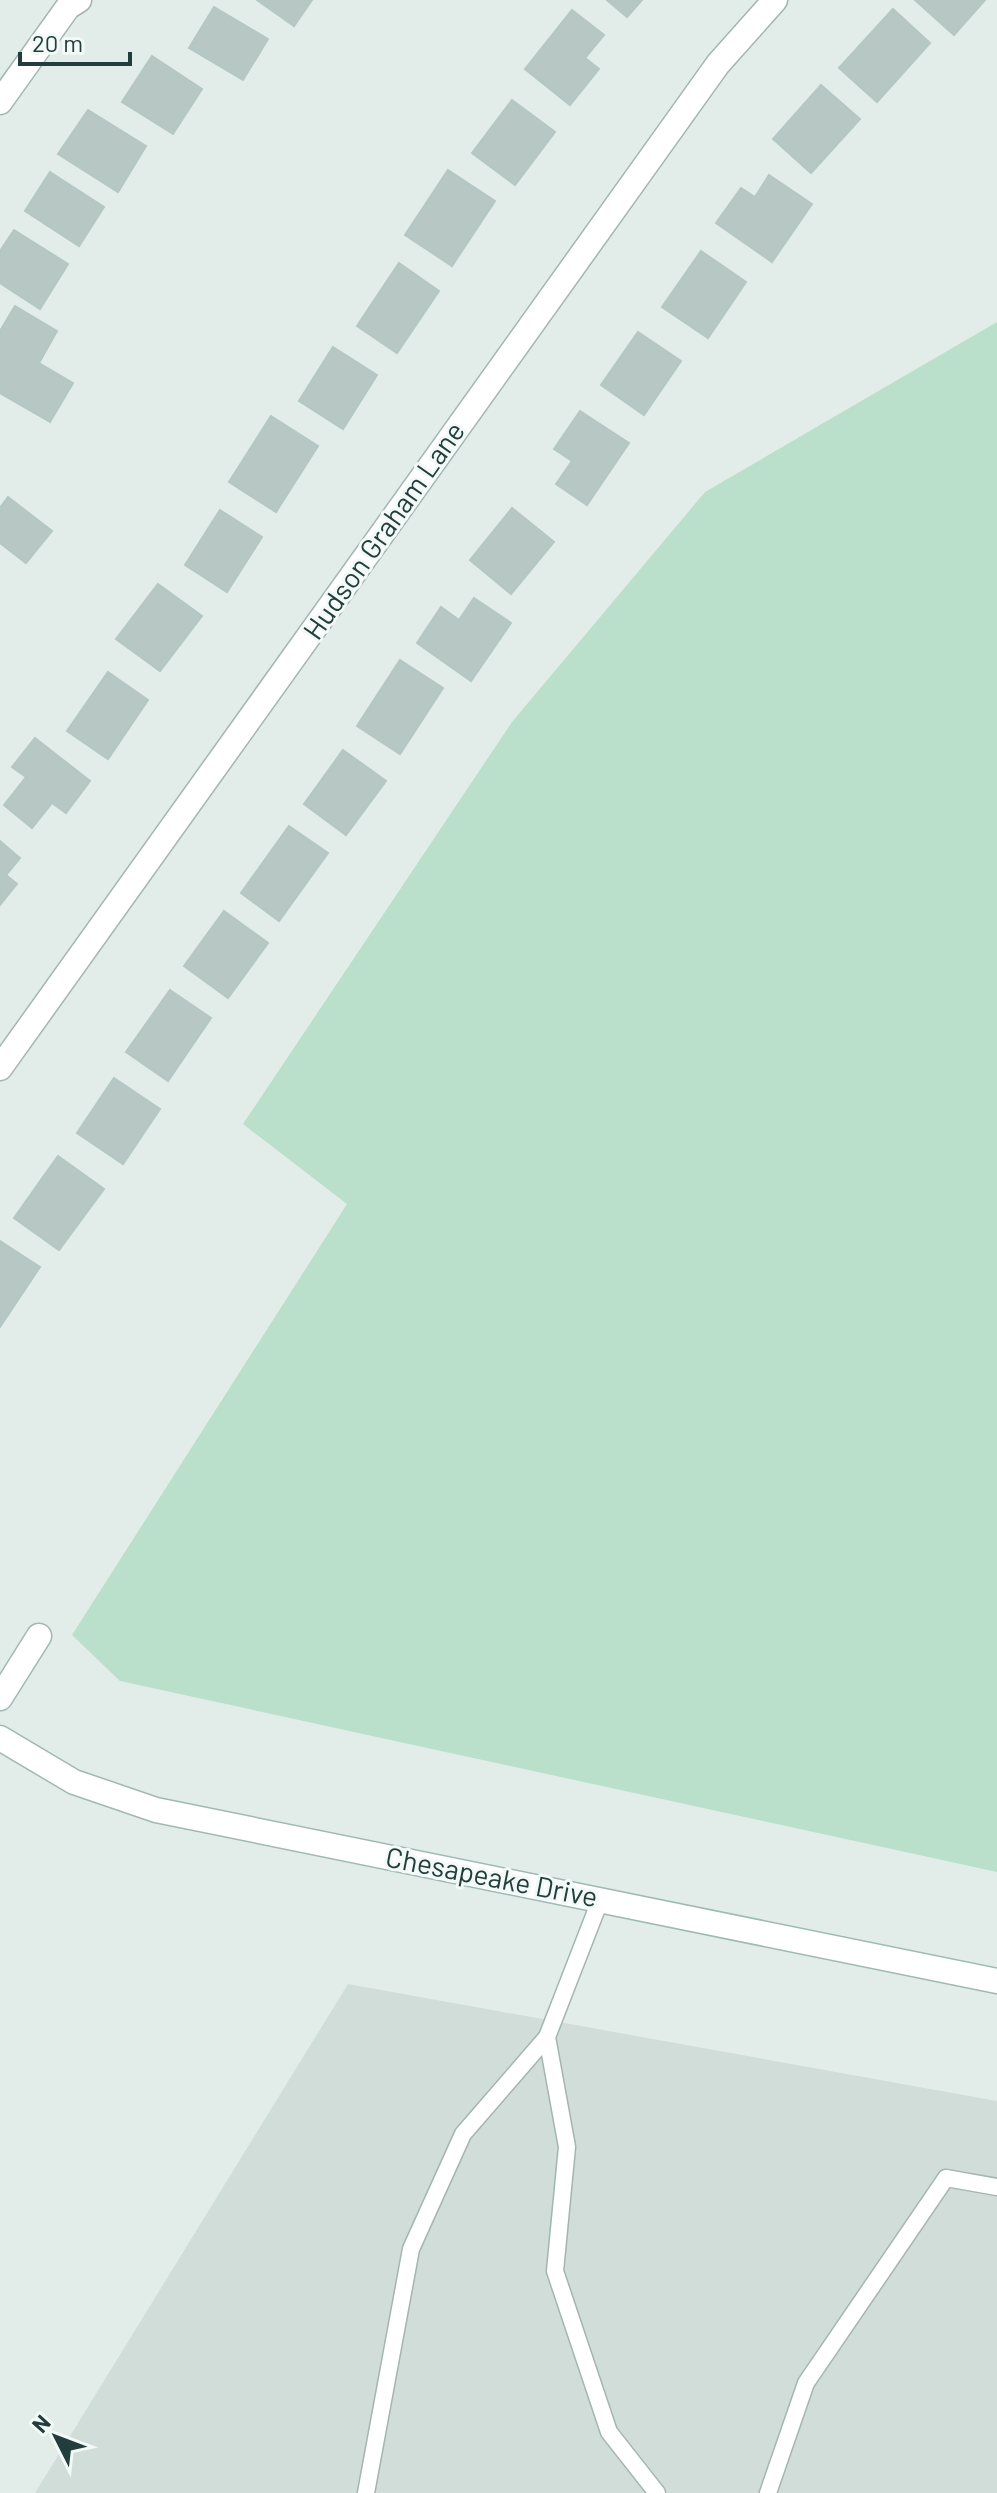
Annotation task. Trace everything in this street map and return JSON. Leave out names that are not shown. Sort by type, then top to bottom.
[{"type":"street","name":"Hudson Graham Lane","points":[[0,1068],[718,64],[775,0]]},
{"type":"street","points":[[0,102],[70,2]]},
{"type":"street","points":[[0,1698],[39,1636]]},
{"type":"street","name":"Chesapeake Drive","points":[[0,1738],[74,1782],[156,1810],[601,1898],[997,1981]]},
{"type":"lane","points":[[366,2493],[411,2249],[463,2134],[547,2037],[601,1898]]},
{"type":"lane","points":[[547,2037],[567,2147],[555,2271],[609,2432],[657,2493]]},
{"type":"lane","points":[[768,2493],[806,2383],[946,2178],[997,2187]]},
{"type":"shaded area","points":[[348,1984],[997,2101],[997,2493],[35,2493]]},
{"type":"green space","points":[[997,322],[997,1872],[120,1681],[72,1635],[347,1204],[243,1124],[512,722],[705,492]]},
{"type":"building","points":[[257,0],[312,0],[294,26]]},
{"type":"building","points":[[607,0],[642,0],[627,17]]},
{"type":"building","points":[[915,0],[985,0],[954,35]]},
{"type":"building","points":[[214,7],[268,39],[243,80],[189,48]]},
{"type":"building","points":[[893,9],[930,43],[877,102],[839,68]]},
{"type":"building","points":[[572,10],[604,35],[585,58],[599,69],[570,105],[525,69]]},
{"type":"building","points":[[152,56],[202,89],[173,134],[122,102]]},
{"type":"building","points":[[821,85],[860,119],[811,173],[773,139]]},
{"type":"building","points":[[512,100],[555,132],[515,185],[472,153]]},
{"type":"building","points":[[88,110],[146,146],[118,192],[58,154]]},
{"type":"building","points":[[448,170],[495,201],[452,266],[405,235]]},
{"type":"building","points":[[50,172],[104,207],[79,246],[25,211]]},
{"type":"building","points":[[769,175],[812,204],[772,262],[716,223],[741,188],[755,197]]},
{"type":"building","points":[[14,230],[68,264],[40,309],[0,283],[0,251]]},
{"type":"building","points":[[701,251],[746,282],[708,338],[662,307]]},
{"type":"building","points":[[399,263],[439,291],[397,353],[357,326]]},
{"type":"building","points":[[15,306],[57,331],[39,363],[73,383],[50,422],[0,393],[0,331]]},
{"type":"building","points":[[638,332],[681,361],[644,415],[601,385]]},
{"type":"building","points":[[333,347],[377,375],[343,429],[299,401]]},
{"type":"building","points":[[580,411],[629,443],[587,505],[556,484],[572,461],[554,449]]},
{"type":"building","points":[[271,416],[318,446],[276,512],[229,482]]},
{"type":"building","points":[[8,497],[52,531],[26,563],[0,543],[0,508]]},
{"type":"building","points":[[512,508],[554,542],[511,594],[470,560]]},
{"type":"building","points":[[220,510],[262,537],[227,592],[185,565]]},
{"type":"building","points":[[158,584],[202,616],[160,671],[116,639]]},
{"type":"building","points":[[474,598],[511,623],[471,681],[417,643],[441,607],[459,620]]},
{"type":"building","points":[[400,660],[443,688],[400,754],[357,726]]},
{"type":"building","points":[[108,672],[148,700],[108,759],[67,731]]},
{"type":"building","points":[[35,738],[90,781],[66,813],[52,803],[32,828],[4,805],[26,777],[12,767]]},
{"type":"building","points":[[343,750],[386,781],[346,835],[304,804]]},
{"type":"building","points":[[289,826],[328,853],[279,921],[241,893]]},
{"type":"building","points":[[0,841],[20,858],[6,875],[17,884],[0,905]]},
{"type":"building","points":[[224,911],[268,943],[228,998],[184,966]]},
{"type":"building","points":[[170,990],[211,1018],[168,1081],[126,1052]]},
{"type":"building","points":[[114,1078],[160,1109],[123,1164],[77,1133]]},
{"type":"building","points":[[58,1156],[104,1189],[59,1250],[14,1218]]},
{"type":"building","points":[[0,1241],[40,1267],[0,1327]]}]
